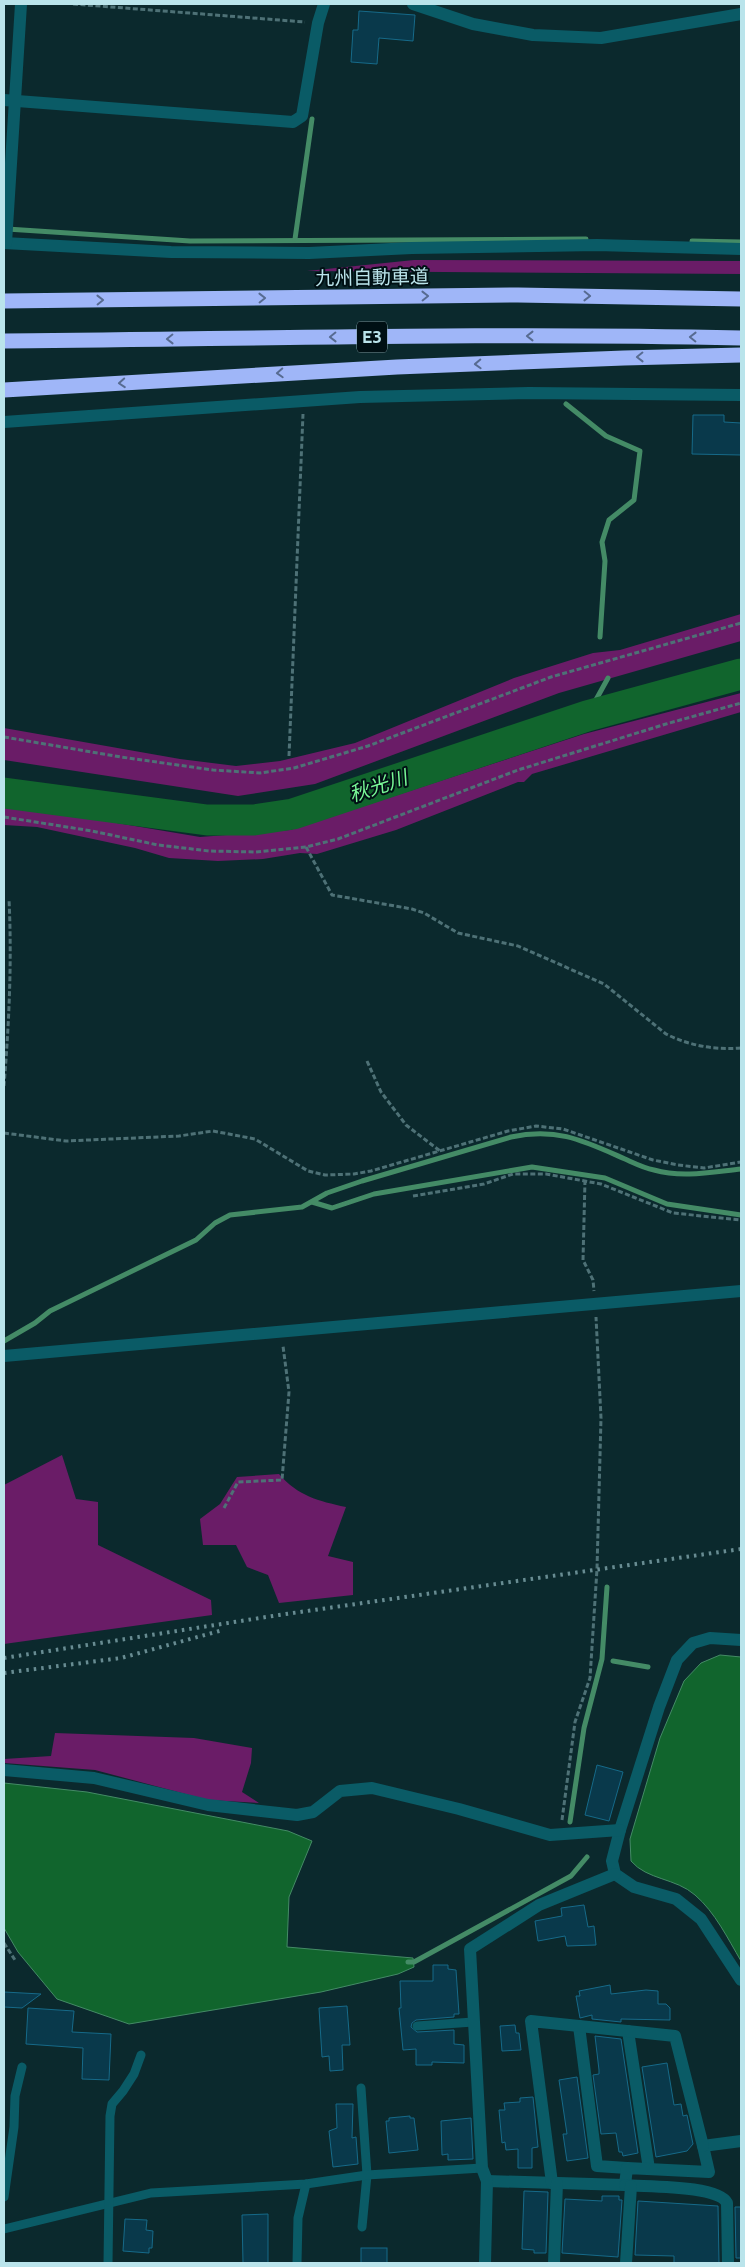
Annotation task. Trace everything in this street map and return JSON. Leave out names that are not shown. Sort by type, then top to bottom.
[{"type":"highway","name":"九州自動車道","points":[[4,299],[51,301],[518,295],[741,299]]},
{"type":"highway","name":"E3","points":[[4,341],[640,335],[741,338]]},
{"type":"highway","points":[[4,392],[396,367],[741,355]]},
{"type":"street","points":[[21,4],[10,100],[5,243],[171,252],[309,253],[412,248],[597,245],[741,248]]},
{"type":"street","points":[[10,100],[293,122],[302,116],[318,23],[324,4]]},
{"type":"street","points":[[413,4],[473,24],[533,35],[601,38],[741,14]]},
{"type":"street","points":[[4,422],[360,397],[529,393],[741,395]]},
{"type":"street","points":[[4,1356],[741,1291]]},
{"type":"street","points":[[741,1640],[710,1638],[693,1643],[677,1660],[659,1707],[612,1861],[615,1874],[634,1887],[676,1899],[701,1919],[741,1980]]},
{"type":"street","points":[[4,1770],[94,1778],[208,1805],[297,1815],[312,1812],[340,1791],[372,1788],[459,1809],[550,1835],[620,1830]]},
{"type":"street","points":[[485,2263],[487,2181],[482,2168],[470,1949],[539,1905],[615,1874]]},
{"type":"street","points":[[554,2263],[554,2183],[531,2021],[628,2031],[675,2036],[709,2172],[597,2166],[579,2026]]},
{"type":"street","points":[[628,2031],[648,2169]]},
{"type":"street","points":[[703,2146],[741,2140]]},
{"type":"street","points":[[626,2263],[627,2168]]},
{"type":"street","points":[[487,2181],[628,2185],[705,2191],[725,2200],[727,2203],[728,2263]]},
{"type":"lane","points":[[417,2026],[473,2022]]},
{"type":"lane","points":[[108,2263],[112,2104],[134,2074],[141,2055]]},
{"type":"lane","points":[[4,2197],[14,2127],[15,2096],[22,2067]]},
{"type":"lane","points":[[361,2088],[367,2175],[362,2227]]},
{"type":"lane","points":[[4,2229],[151,2193],[306,2184],[367,2175],[482,2168]]},
{"type":"lane","points":[[297,2263],[298,2218],[306,2184]]},
{"type":"path","points":[[73,4],[318,23]]},
{"type":"path","points":[[288,756],[304,401]]},
{"type":"path","points":[[4,737],[121,757],[213,770],[260,773],[294,768],[368,746],[551,677],[741,623]]},
{"type":"path","points":[[4,816],[92,831],[158,845],[209,851],[256,852],[306,847],[338,839],[518,770],[611,740],[741,703]]},
{"type":"path","points":[[306,847],[332,895],[412,909],[458,933],[530,950],[604,984],[666,1034],[676,1039],[695,1046],[722,1050],[741,1048]]},
{"type":"path","points":[[4,1086],[10,1008],[11,950],[9,900]]},
{"type":"path","points":[[367,1061],[380,1092],[406,1125],[440,1151]]},
{"type":"path","points":[[4,1133],[66,1141],[180,1136],[213,1130],[255,1139],[308,1171],[325,1175],[372,1171],[508,1131],[536,1126],[563,1129],[653,1160],[678,1165],[704,1168],[741,1162]]},
{"type":"path","points":[[413,1196],[484,1184],[513,1174],[546,1174],[585,1180],[621,1191],[672,1213],[741,1220]]},
{"type":"path","points":[[561,1835],[575,1722],[590,1678],[597,1570],[601,1418],[594,1280],[583,1260],[585,1180]]},
{"type":"path","points":[[224,1508],[238,1482],[282,1480],[289,1392],[281,1332]]},
{"type":"path","points":[[4,1943],[15,1960]]},
{"type":"shaded area","points":[[414,260],[741,261],[741,274],[307,271]]},
{"type":"shaded area","points":[[741,614],[741,641],[559,693],[315,784],[238,796],[4,760],[4,728],[180,759],[236,766],[280,761],[355,743],[514,678],[593,653],[620,650]]},
{"type":"shaded area","points":[[741,693],[741,712],[532,774],[524,782],[518,782],[396,830],[317,854],[300,853],[263,859],[218,861],[169,858],[135,848],[37,827],[4,825],[4,804],[200,837],[290,830],[584,734]]},
{"type":"shaded area","points":[[62,1455],[76,1499],[98,1502],[98,1545],[211,1600],[212,1615],[4,1644],[4,1485]]},
{"type":"shaded area","points":[[279,1474],[301,1493],[346,1507],[328,1556],[353,1562],[353,1595],[279,1603],[268,1575],[247,1567],[236,1545],[203,1545],[200,1519],[220,1504],[237,1477]]},
{"type":"shaded area","points":[[720,1655],[741,1657],[741,1961],[709,1909],[695,1895],[679,1885],[645,1872],[631,1861],[630,1839],[660,1738],[684,1681],[701,1663]]},
{"type":"shaded area","points":[[55,1733],[194,1738],[252,1748],[251,1763],[242,1792],[259,1803],[208,1800],[95,1770],[4,1763],[4,1759],[51,1756]]},
{"type":"shaded area","points":[[4,1783],[87,1792],[288,1831],[312,1841],[289,1897],[287,1947],[413,1958],[414,1967],[398,1974],[321,1992],[129,2024],[57,1999],[18,1952],[4,1928]]},
{"type":"building","points":[[359,11],[415,15],[413,41],[379,38],[377,64],[351,62],[353,30],[358,30]]},
{"type":"building","points":[[693,415],[724,415],[724,422],[741,423],[741,455],[692,454]]},
{"type":"building","points":[[597,1765],[623,1772],[609,1821],[585,1815]]},
{"type":"building","points":[[584,1905],[588,1927],[594,1926],[596,1945],[567,1946],[565,1936],[538,1941],[535,1921],[562,1916],[561,1908]]},
{"type":"building","points":[[433,1965],[448,1965],[448,1969],[456,1970],[459,2014],[454,2014],[454,2017],[416,2020],[412,2023],[411,2027],[417,2032],[454,2030],[454,2044],[464,2045],[464,2063],[432,2062],[432,2065],[416,2065],[416,2049],[403,2050],[399,2008],[401,2008],[400,1981],[433,1981]]},
{"type":"building","points":[[610,1985],[611,1994],[646,1990],[658,1991],[658,2004],[666,2004],[670,2008],[670,2020],[621,2019],[621,2022],[592,2019],[592,2015],[580,2018],[576,1996],[580,1996],[579,1991]]},
{"type":"building","points":[[4,1992],[41,1994],[22,2008],[4,2007]]},
{"type":"building","points":[[347,2006],[350,2045],[342,2045],[343,2070],[330,2071],[329,2056],[322,2057],[319,2008]]},
{"type":"building","points":[[28,2008],[74,2011],[72,2032],[111,2034],[109,2080],[82,2079],[83,2048],[26,2044]]},
{"type":"building","points":[[515,2025],[516,2033],[519,2033],[521,2050],[502,2051],[500,2026]]},
{"type":"building","points":[[595,2036],[621,2039],[638,2153],[623,2156],[622,2152],[619,2152],[616,2133],[601,2134],[593,2075],[599,2074]]},
{"type":"building","points":[[667,2063],[674,2105],[681,2104],[683,2116],[687,2115],[693,2144],[687,2151],[656,2157],[642,2067]]},
{"type":"building","points":[[577,2077],[588,2158],[567,2161],[563,2134],[567,2134],[559,2080]]},
{"type":"building","points":[[533,2097],[538,2147],[532,2148],[532,2168],[518,2168],[518,2149],[506,2150],[505,2142],[502,2143],[499,2110],[505,2110],[504,2103],[520,2102],[520,2098]]},
{"type":"building","points":[[336,2104],[353,2104],[352,2138],[356,2137],[358,2164],[333,2167],[329,2131],[337,2128]]},
{"type":"building","points":[[410,2116],[410,2118],[414,2118],[418,2150],[389,2153],[386,2121],[389,2121],[389,2118]]},
{"type":"building","points":[[471,2118],[473,2159],[448,2160],[448,2154],[442,2155],[441,2121]]},
{"type":"building","points":[[524,2191],[548,2192],[546,2253],[534,2253],[534,2250],[522,2249]]},
{"type":"building","points":[[602,2196],[619,2196],[619,2200],[622,2200],[618,2257],[562,2253],[565,2199],[602,2201]]},
{"type":"building","points":[[638,2201],[718,2206],[719,2263],[674,2263],[674,2256],[635,2255]]},
{"type":"building","points":[[735,2207],[741,2207],[741,2258],[736,2258]]},
{"type":"building","points":[[268,2214],[268,2263],[243,2263],[242,2215]]},
{"type":"building","points":[[125,2219],[147,2220],[146,2230],[153,2231],[152,2248],[149,2248],[149,2253],[123,2251]]},
{"type":"building","points":[[361,2248],[387,2248],[387,2263],[361,2263]]},
{"type":"waterway","points":[[295,239],[312,119]]},
{"type":"waterway","points":[[7,229],[190,241],[586,239]]},
{"type":"waterway","points":[[692,241],[741,242]]},
{"type":"waterway","points":[[566,404],[606,436],[640,451],[634,500],[609,520],[602,542],[605,561],[600,637]]},
{"type":"waterway","name":"秋光川","points":[[4,793],[207,820],[254,820],[293,814],[587,716],[741,674]]},
{"type":"waterway","points":[[587,716],[608,678]]},
{"type":"waterway","points":[[4,1341],[35,1323],[50,1311],[196,1240],[215,1223],[230,1215],[302,1207],[327,1193],[362,1181],[511,1137],[527,1134],[570,1137],[643,1167],[675,1174],[697,1174],[741,1169]]},
{"type":"waterway","points":[[312,1202],[332,1208],[374,1194],[532,1167],[605,1178],[667,1204],[741,1215]]},
{"type":"waterway","points":[[570,1822],[584,1728],[602,1659],[607,1587]]},
{"type":"waterway","points":[[613,1661],[648,1667]]},
{"type":"waterway","points":[[408,1962],[414,1962],[571,1876],[587,1857]]},
{"type":"railway","points":[[4,1658],[279,1615],[741,1549]]},
{"type":"railway","points":[[4,1673],[121,1658],[223,1630]]}]
